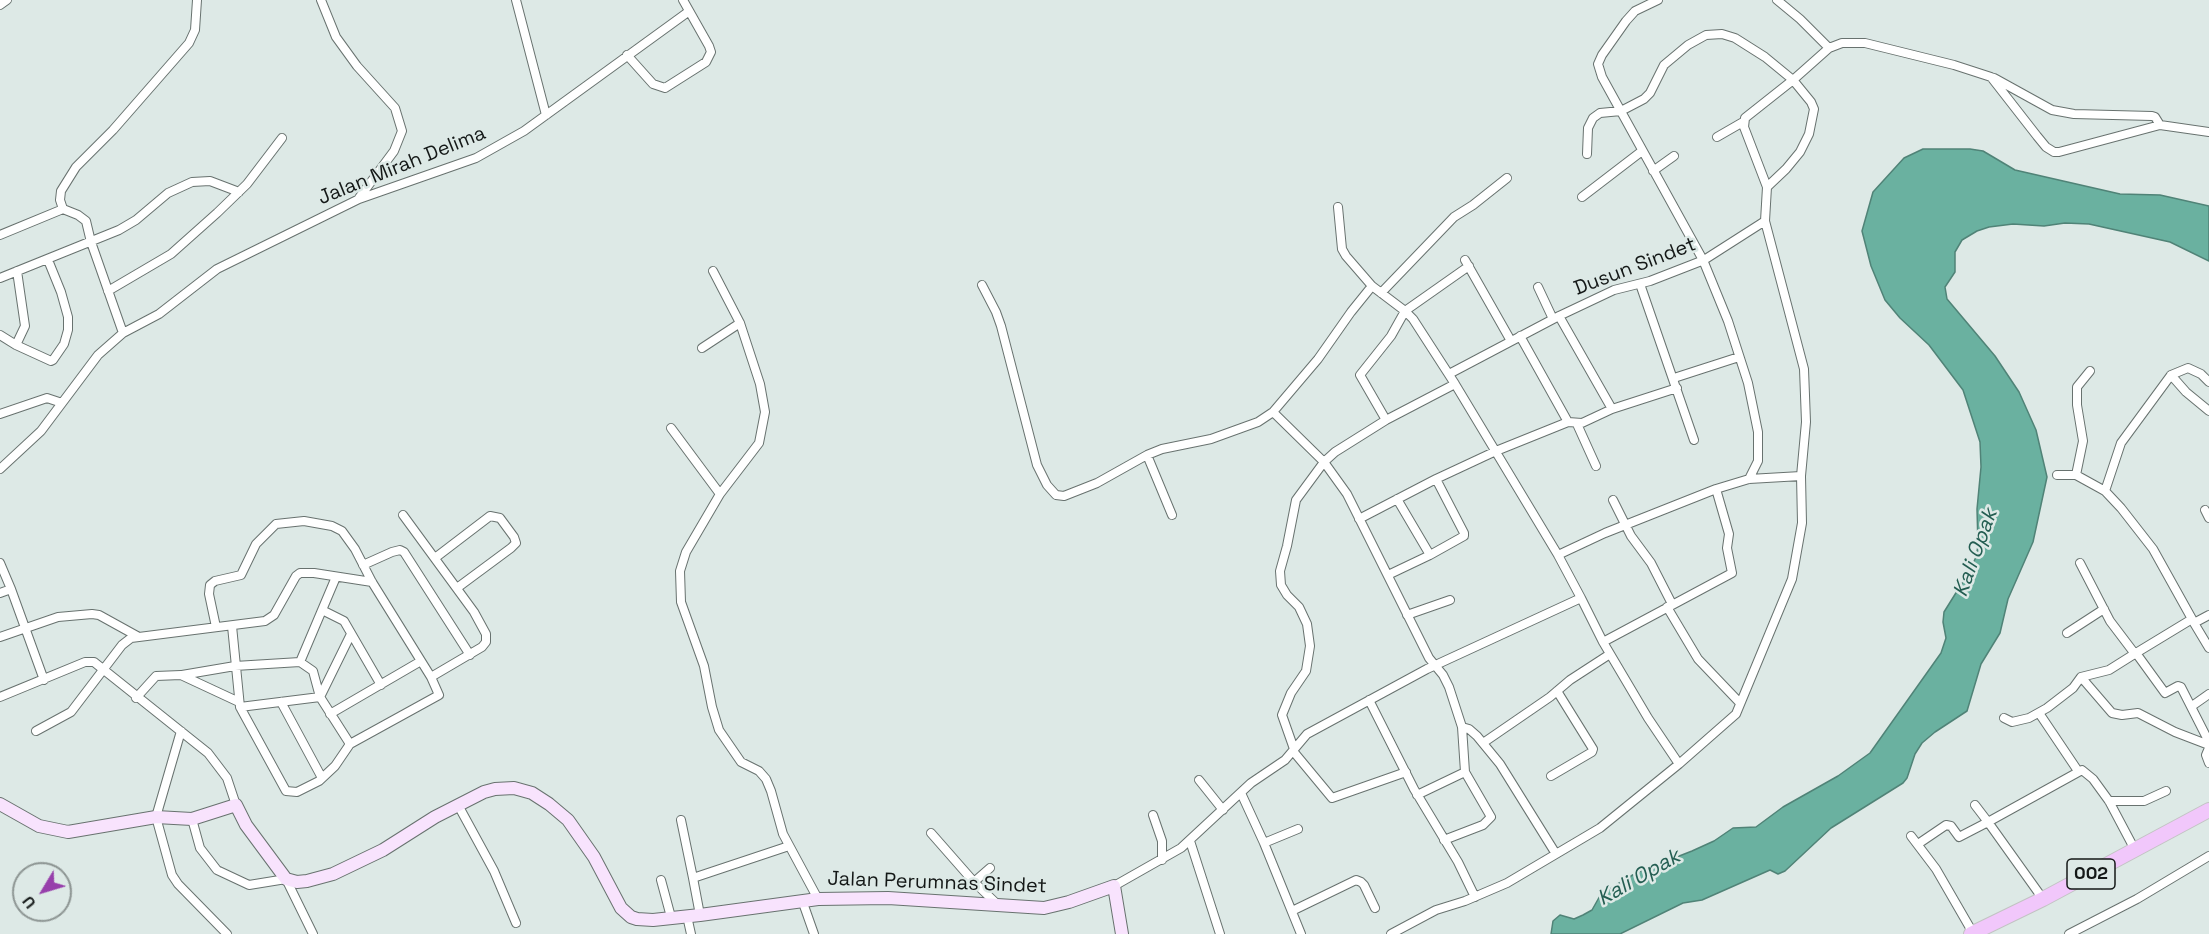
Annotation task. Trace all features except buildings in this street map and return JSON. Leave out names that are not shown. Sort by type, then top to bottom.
[{"type":"main road","name":"002","points":[[1972,934],[2043,899],[2209,810]]},
{"type":"street","points":[[0,5],[7,0]]},
{"type":"street","points":[[60,210],[61,190],[76,167],[113,130],[189,43],[195,30],[197,0]]},
{"type":"street","points":[[321,0],[336,36],[357,66],[394,108],[402,131],[394,151],[359,199]]},
{"type":"street","points":[[516,0],[546,115]]},
{"type":"street","points":[[627,55],[652,84],[664,88],[706,62],[711,52],[682,0]]},
{"type":"street","points":[[1658,0],[1635,11],[1619,28],[1611,45],[1599,60],[1602,76],[1703,260],[1728,321],[1753,402],[1758,432],[1758,462],[1749,478]]},
{"type":"street","points":[[1777,0],[1829,48]]},
{"type":"street","name":"Jalan Mirah Delima","points":[[0,470],[41,430],[98,355],[123,333],[159,314],[225,263],[359,199],[476,158],[524,131],[687,12]]},
{"type":"street","points":[[1587,154],[1587,128],[1593,118],[1600,113],[1621,111],[1644,99],[1650,93],[1664,65],[1688,45],[1715,34],[1735,38],[1765,57],[1793,80],[1814,109],[1809,134],[1800,152],[1786,170],[1767,187]]},
{"type":"street","points":[[1717,137],[1743,122],[1829,48],[1842,43],[1865,43],[1954,65],[1991,77],[2052,110],[2074,114],[2152,116],[2160,125]]},
{"type":"street","points":[[1991,77],[2046,147],[2054,152],[2160,125],[2209,132]]},
{"type":"street","points":[[1391,934],[1436,910],[1508,883],[1600,828],[1736,714],[1792,579],[1802,523],[1802,476],[1806,422],[1804,369],[1765,221],[1767,187],[1743,122]]},
{"type":"street","points":[[108,291],[171,254],[239,192],[282,138]]},
{"type":"street","points":[[1582,197],[1642,151]]},
{"type":"street","points":[[1653,171],[1674,156]]},
{"type":"street","points":[[1381,293],[1454,217],[1508,178]]},
{"type":"street","points":[[0,278],[128,226],[168,193],[192,182],[210,181],[239,192]]},
{"type":"street","points":[[1338,207],[1342,249],[1372,286],[1405,310],[1413,319],[1449,374],[1558,555],[1610,654],[1679,764]]},
{"type":"street","points":[[0,235],[60,210],[78,215],[86,221],[90,242],[123,333]]},
{"type":"street","name":"Dusun Sindet","points":[[1449,374],[1556,317],[1614,290],[1640,284],[1703,260],[1765,221]]},
{"type":"street","points":[[0,335],[51,361],[64,344],[68,330],[66,306],[48,260]]},
{"type":"street","points":[[1386,420],[1360,375],[1391,336],[1405,310],[1467,263],[1511,342]]},
{"type":"street","points":[[16,345],[25,326],[17,271]]},
{"type":"street","points":[[713,271],[740,323],[760,384],[765,412],[759,443],[720,494],[683,561],[680,571],[681,602],[704,666],[719,730],[741,762],[759,771],[766,779],[781,829],[818,899]]},
{"type":"street","points":[[1640,284],[1694,440]]},
{"type":"street","points":[[982,285],[1001,326],[1037,465],[1047,485],[1056,495],[1064,496],[1097,483],[1147,455],[1162,449],[1211,439],[1258,422],[1273,412],[1318,359],[1372,286]]},
{"type":"street","points":[[1538,287],[1612,410]]},
{"type":"street","points":[[702,348],[740,323]]},
{"type":"street","points":[[1520,336],[1573,423],[1596,466]]},
{"type":"street","points":[[1674,378],[1739,357]]},
{"type":"street","points":[[2105,491],[2121,443],[2171,375],[2188,368],[2201,374],[2209,382]]},
{"type":"street","points":[[2076,475],[2083,441],[2077,405],[2077,387],[2090,371]]},
{"type":"street","points":[[2171,375],[2186,392],[2209,411]]},
{"type":"street","points":[[1406,772],[1332,798],[1293,750],[1282,715],[1291,693],[1306,671],[1310,646],[1307,624],[1299,607],[1281,585],[1280,572],[1296,500],[1324,462],[1335,452],[1386,420],[1455,384]]},
{"type":"street","points":[[1359,519],[1496,451],[1677,388]]},
{"type":"street","points":[[0,414],[47,398],[62,404]]},
{"type":"street","points":[[1273,412],[1324,462],[1347,494],[1429,658],[1449,687],[1462,727],[1465,772],[1491,817],[1483,825],[1444,840]]},
{"type":"street","points":[[671,428],[720,494]]},
{"type":"street","points":[[1147,455],[1172,515]]},
{"type":"street","points":[[2057,475],[2076,475],[2105,491],[2132,519],[2153,549],[2209,648]]},
{"type":"street","points":[[1558,555],[1625,525],[1749,478],[1802,476]]},
{"type":"street","points":[[1388,574],[1430,555],[1464,535],[1436,479]]},
{"type":"street","points":[[1603,642],[1732,573],[1727,548],[1729,534],[1716,489]]},
{"type":"street","points":[[1397,499],[1430,555]]},
{"type":"street","points":[[1613,500],[1636,546],[1651,563],[1698,659],[1740,704]]},
{"type":"street","points":[[403,514],[482,623],[486,634],[484,645],[431,677]]},
{"type":"street","points":[[435,558],[490,516],[500,518],[514,537],[514,545],[457,588]]},
{"type":"street","points":[[216,627],[209,594],[210,585],[215,581],[241,574],[256,544],[276,524],[304,521],[332,526],[345,535],[431,677],[439,695],[350,744],[335,766],[322,778],[302,790],[291,793],[286,791],[239,705],[232,626]]},
{"type":"street","points":[[363,565],[392,552],[400,550],[404,552],[470,655]]},
{"type":"street","points":[[0,563],[44,680]]},
{"type":"street","points":[[2080,563],[2110,621],[2165,693],[2178,686],[2181,687],[2209,745],[2206,755],[2209,764]]},
{"type":"street","points":[[36,731],[70,712],[125,642],[137,636],[261,622],[274,615],[296,576],[300,573],[372,582]]},
{"type":"street","points":[[300,662],[336,577]]},
{"type":"street","points":[[0,593],[11,589]]},
{"type":"street","points":[[1122,934],[1114,886],[1162,860],[1190,841],[1251,783],[1285,760],[1306,734],[1435,665],[1581,598]]},
{"type":"street","points":[[1407,615],[1450,600]]},
{"type":"street","points":[[2067,633],[2104,609]]},
{"type":"street","points":[[322,610],[344,621],[381,685]]},
{"type":"street","points":[[0,637],[66,615],[92,614],[99,615],[137,636]]},
{"type":"street","points":[[2004,718],[2012,722],[2029,718],[2073,688],[2081,677],[2109,670],[2193,621],[2209,615]]},
{"type":"street","points":[[320,697],[351,634]]},
{"type":"street","points":[[1483,743],[1610,654]]},
{"type":"street","points":[[330,714],[421,661]]},
{"type":"street","points":[[0,697],[86,662],[94,662],[104,669],[136,698],[197,743],[218,764],[227,778],[246,825],[286,879],[313,934]]},
{"type":"street","points":[[136,698],[156,676],[182,675],[235,666],[300,662],[313,671],[320,697],[350,744]]},
{"type":"street","points":[[182,675],[239,705],[320,697]]},
{"type":"street","points":[[2081,677],[2112,713],[2122,715],[2138,713],[2175,732],[2209,745]]},
{"type":"street","points":[[1551,776],[1592,752],[1593,749],[1557,691]]},
{"type":"street","points":[[2192,706],[2209,694]]},
{"type":"street","points":[[1369,700],[1417,795],[1475,897]]},
{"type":"street","points":[[281,702],[322,778]]},
{"type":"street","points":[[2038,712],[2078,771]]},
{"type":"street","points":[[1462,727],[1469,729],[1500,764],[1556,854]]},
{"type":"street","points":[[181,731],[156,817],[172,875],[227,934]]},
{"type":"street","points":[[1918,844],[1946,825],[1951,826],[1959,837],[2078,771],[2085,771],[2109,801],[2135,850]]},
{"type":"street","points":[[1417,795],[1465,772]]},
{"type":"street","points":[[1199,780],[1223,810]]},
{"type":"street","name":"Jalan Perumnas Sindet","points":[[286,879],[297,882],[307,881],[333,874],[383,850],[458,805],[495,789],[514,788],[532,793],[568,820],[594,857],[625,913],[637,919],[693,915],[818,899],[888,898],[1044,908],[1114,886]]},
{"type":"street","points":[[2109,801],[2144,801],[2166,791]]},
{"type":"street","points":[[1241,794],[1264,843],[1301,934]]},
{"type":"street","points":[[0,804],[39,826],[68,832],[156,817],[192,819],[236,805]]},
{"type":"street","points":[[458,805],[494,871],[516,923]]},
{"type":"street","points":[[1975,805],[2043,899]]},
{"type":"street","points":[[1153,815],[1162,841],[1162,860]]},
{"type":"street","points":[[192,819],[200,848],[217,870],[249,885],[286,879]]},
{"type":"street","points":[[681,820],[693,878],[691,934]]},
{"type":"street","points":[[1264,843],[1298,829]]},
{"type":"street","points":[[931,833],[998,906]]},
{"type":"street","points":[[1911,836],[1936,868],[1972,934]]},
{"type":"street","points":[[1190,841],[1220,934]]},
{"type":"street","points":[[693,878],[789,846]]},
{"type":"street","points":[[2069,934],[2137,899],[2209,856]]},
{"type":"street","points":[[974,882],[990,868]]},
{"type":"street","points":[[661,880],[671,917]]},
{"type":"street","points":[[1292,911],[1356,880],[1364,885],[1375,908]]},
{"type":"street","points":[[802,900],[814,934]]},
{"type":"water","name":"Kali Opak","points":[[1923,149],[1983,151],[2015,170],[2120,194],[2160,195],[2209,206],[2209,261],[2170,242],[2089,224],[2065,223],[2044,226],[2013,224],[1989,227],[1962,240],[1955,252],[1955,272],[1945,287],[1947,299],[1995,356],[2019,392],[2036,430],[2047,477],[2033,542],[2008,599],[2000,633],[1981,664],[1967,711],[1922,743],[1903,783],[1831,828],[1785,871],[1778,874],[1770,870],[1702,900],[1683,903],[1620,934],[1551,934],[1553,921],[1560,915],[1574,919],[1583,915],[1592,910],[1601,894],[1636,873],[1714,841],[1733,828],[1756,827],[1783,807],[1838,776],[1870,753],[1941,653],[1946,638],[1944,612],[1976,557],[1981,467],[1980,442],[1963,390],[1929,345],[1900,318],[1885,300],[1871,266],[1862,231],[1873,192],[1904,158]]}]
